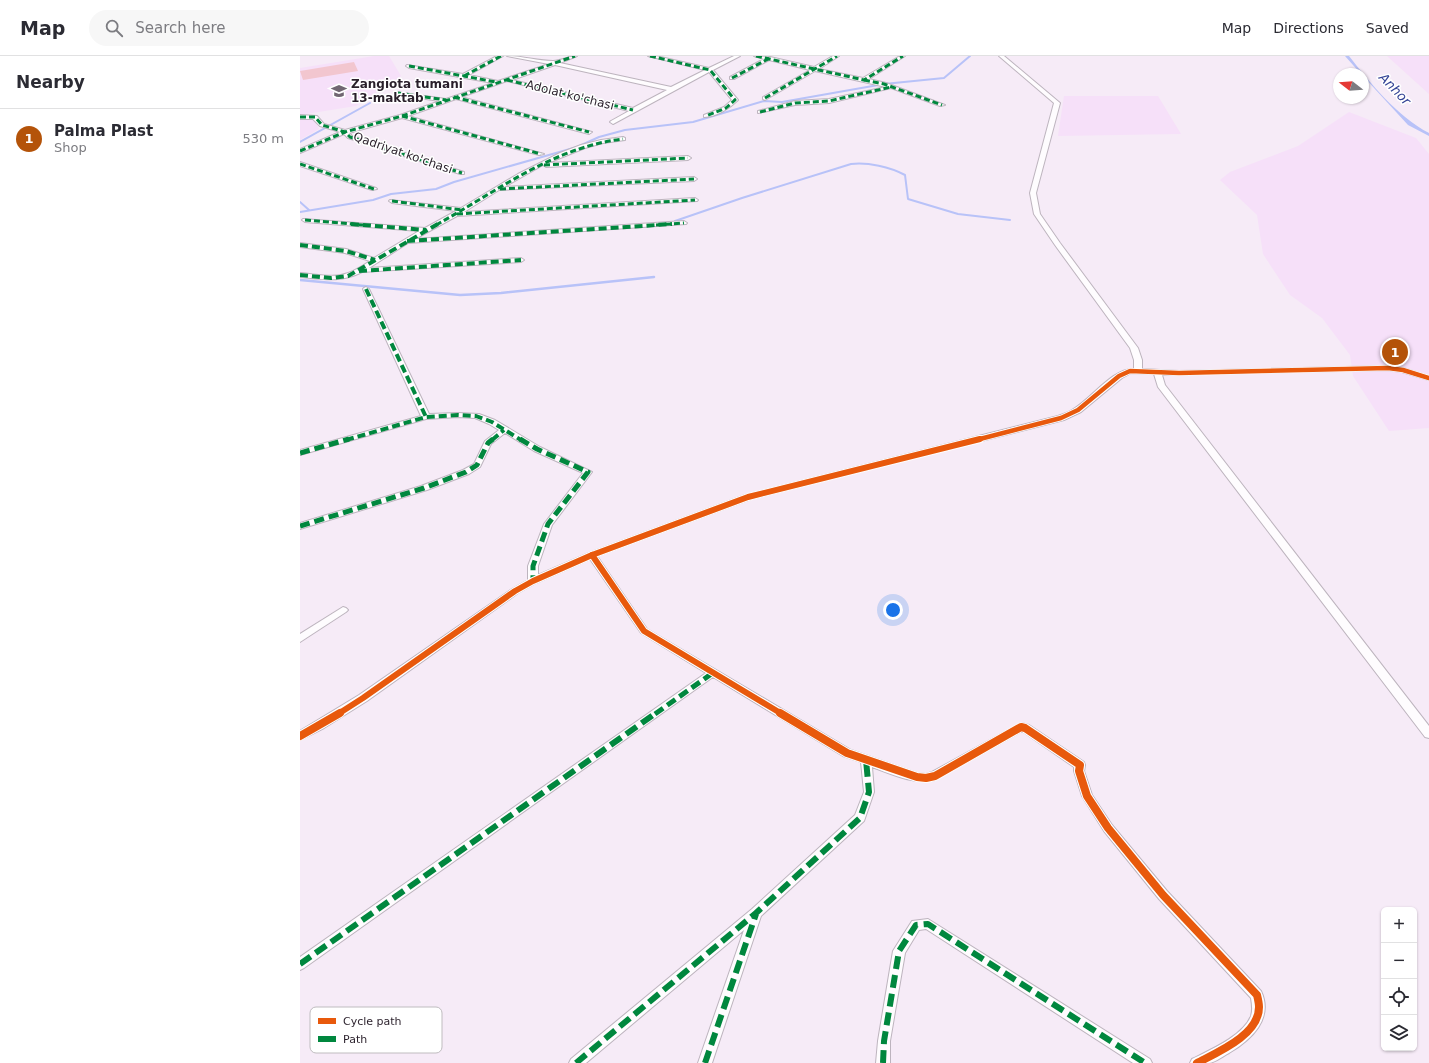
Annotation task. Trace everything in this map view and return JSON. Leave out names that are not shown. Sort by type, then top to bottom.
[{"type":"street","points":[[464,76],[501,56]]},
{"type":"street","points":[[509,56],[556,62],[672,89]]},
{"type":"street","points":[[300,152],[345,132],[402,116],[575,56]]},
{"type":"street","points":[[650,56],[710,70],[735,100],[726,108],[706,116]]},
{"type":"street","points":[[613,122],[672,89],[738,56]]},
{"type":"street","points":[[756,56],[771,57],[814,69],[891,87],[942,105]]},
{"type":"street","points":[[765,98],[837,56]]},
{"type":"street","points":[[864,80],[903,56]]},
{"type":"street","points":[[1001,56],[1057,103],[1033,193],[1037,214],[1057,244],[1134,348],[1138,360],[1138,371]]},
{"type":"street","points":[[732,78],[771,57]]},
{"type":"street","points":[[409,66],[498,82]]},
{"type":"street","name":"Adolat ko'chasi","points":[[507,80],[633,110]]},
{"type":"street","points":[[760,112],[795,104],[829,101],[891,87]]},
{"type":"street","points":[[398,93],[447,100]]},
{"type":"street","points":[[454,97],[590,132]]},
{"type":"street","points":[[402,116],[541,154]]},
{"type":"street","points":[[300,117],[314,117],[326,127],[345,132]]},
{"type":"street","name":"Qadriyat ko'chasi","points":[[345,132],[350,137],[462,173]]},
{"type":"street","points":[[300,275],[338,278],[360,271],[405,241],[541,165],[589,144],[606,139],[623,139]]},
{"type":"street","points":[[541,165],[688,158]]},
{"type":"street","points":[[300,164],[374,189]]},
{"type":"street","points":[[498,189],[694,179]]},
{"type":"street","points":[[455,214],[694,200]]},
{"type":"street","points":[[392,201],[462,210]]},
{"type":"street","points":[[304,220],[426,230]]},
{"type":"street","points":[[405,241],[684,223]]},
{"type":"street","points":[[300,245],[346,251],[375,260]]},
{"type":"street","points":[[360,271],[521,260]]},
{"type":"street","points":[[366,289],[426,417]]},
{"type":"street","points":[[300,736],[362,698],[500,601],[533,581],[592,555],[735,501],[1056,420],[1078,410],[1119,376],[1127,372],[1138,371],[1178,373],[1388,368],[1403,370],[1429,378]]},
{"type":"street","points":[[1157,372],[1161,385],[1429,734]]},
{"type":"street","points":[[300,453],[426,417],[470,415],[487,420],[537,448],[588,472],[548,524],[533,566],[533,581]]},
{"type":"street","points":[[300,526],[424,488],[466,472],[477,465],[488,443],[504,430]]},
{"type":"street","points":[[592,555],[644,631],[847,753],[893,770],[926,778],[935,776],[1021,727],[1080,765],[1079,771],[1087,796],[1108,828],[1163,895],[1256,995],[1259,1008],[1253,1025],[1229,1046],[1197,1063]]},
{"type":"street","points":[[300,639],[343,610]]},
{"type":"street","points":[[300,964],[714,672]]},
{"type":"street","points":[[576,1063],[756,913],[860,818],[869,792],[866,760]]},
{"type":"street","points":[[705,1063],[756,913]]},
{"type":"street","points":[[883,1063],[884,1041],[899,951],[916,925],[928,924],[1145,1063]]},
{"type":"shaded area","name":"Zangiota tumani 13-maktab","points":[[374,56],[389,56],[401,76],[356,106],[300,115],[300,68]]},
{"type":"shaded area","points":[[1387,56],[1429,56],[1429,94]]},
{"type":"shaded area","points":[[354,62],[358,71],[303,80],[300,71]]},
{"type":"shaded area","points":[[1064,96],[1158,96],[1181,134],[1058,136]]},
{"type":"shaded area","points":[[1349,112],[1416,138],[1429,154],[1429,428],[1389,431],[1353,376],[1350,355],[1322,318],[1290,295],[1263,254],[1257,215],[1220,180],[1230,172],[1298,146]]},
{"type":"shaded area","points":[[300,118],[314,119],[319,129],[300,140]]},
{"type":"water","points":[[1345,56],[1349,56],[1359,68],[1356,68]]},
{"type":"water","points":[[1369,80],[1395,109],[1417,126],[1429,133],[1429,136],[1408,125],[1369,83]]},
{"type":"waterway","points":[[300,212],[373,200],[391,194],[436,189],[454,182],[577,147],[599,137],[625,130],[693,122],[764,101],[782,102],[884,84],[944,78],[970,56]]},
{"type":"waterway","points":[[300,142],[370,103]]},
{"type":"waterway","points":[[675,221],[742,198],[851,164],[879,166],[905,175],[908,199],[958,214],[1010,220]]},
{"type":"waterway","points":[[300,202],[309,210]]},
{"type":"waterway","points":[[300,280],[460,295],[501,293],[654,277]]},
{"type":"marked path","points":[[464,76],[501,56]]},
{"type":"marked path","points":[[300,151],[345,132],[402,116],[575,56]]},
{"type":"marked path","points":[[650,56],[710,70],[735,100],[726,108],[706,116]]},
{"type":"marked path","points":[[756,56],[864,80],[903,56]]},
{"type":"marked path","points":[[765,98],[837,56]]},
{"type":"marked path","points":[[732,78],[770,58]]},
{"type":"marked path","points":[[409,66],[496,82]]},
{"type":"marked path","points":[[507,80],[633,110]]},
{"type":"marked path","points":[[864,80],[884,84],[942,105]]},
{"type":"marked path","points":[[760,112],[795,103],[829,101],[891,87]]},
{"type":"marked path","points":[[398,93],[446,100]]},
{"type":"marked path","points":[[454,97],[589,132]]},
{"type":"marked path","points":[[402,116],[541,154]]},
{"type":"marked path","points":[[300,117],[315,117],[322,125],[345,132],[350,137],[462,173]]},
{"type":"marked path","points":[[300,275],[331,278],[348,276],[392,249],[541,164],[562,154],[583,147],[603,141],[623,139]]},
{"type":"marked path","points":[[544,165],[688,158]]},
{"type":"marked path","points":[[300,164],[374,189]]},
{"type":"marked path","points":[[500,189],[694,179]]},
{"type":"marked path","points":[[457,214],[695,200]]},
{"type":"marked path","points":[[392,201],[462,210]]},
{"type":"marked path","points":[[305,220],[426,230]]},
{"type":"marked path","points":[[407,241],[684,223]]},
{"type":"marked path","points":[[300,245],[346,251],[375,260]]},
{"type":"marked path","points":[[359,271],[521,260]]},
{"type":"marked path","points":[[366,289],[426,417]]},
{"type":"marked path","points":[[300,453],[426,417],[458,415],[476,416],[492,422],[537,449],[588,472],[548,524],[533,566],[533,581]]},
{"type":"marked path","points":[[300,526],[424,488],[466,472],[477,465],[488,443],[504,430]]},
{"type":"marked path","points":[[300,964],[714,672]]},
{"type":"marked path","points":[[576,1063],[756,913],[860,818],[869,792],[866,760]]},
{"type":"marked path","points":[[705,1063],[756,914]]},
{"type":"marked path","points":[[883,1063],[884,1041],[899,951],[916,925],[928,924],[1145,1063]]},
{"type":"cycle path","points":[[300,736],[363,698],[515,591],[533,581],[592,555],[748,497],[1061,418],[1078,410],[1119,376],[1130,371],[1179,373],[1388,368],[1403,370],[1429,378]]},
{"type":"cycle path","points":[[592,555],[644,631],[847,753],[893,770],[926,778],[935,776],[1021,727],[1025,728],[1080,765],[1079,771],[1087,796],[1108,828],[1163,895],[1257,995],[1259,1007],[1257,1019],[1250,1028],[1230,1045],[1197,1063]]},
{"type":"place","name":"Zangiota tumani 13-maktab","points":[[339,91]]},
{"type":"place","name":"Palma Plast","points":[[1395,352]]},
{"type":"water label","name":"Anhor","points":[[1395,89]]}]
